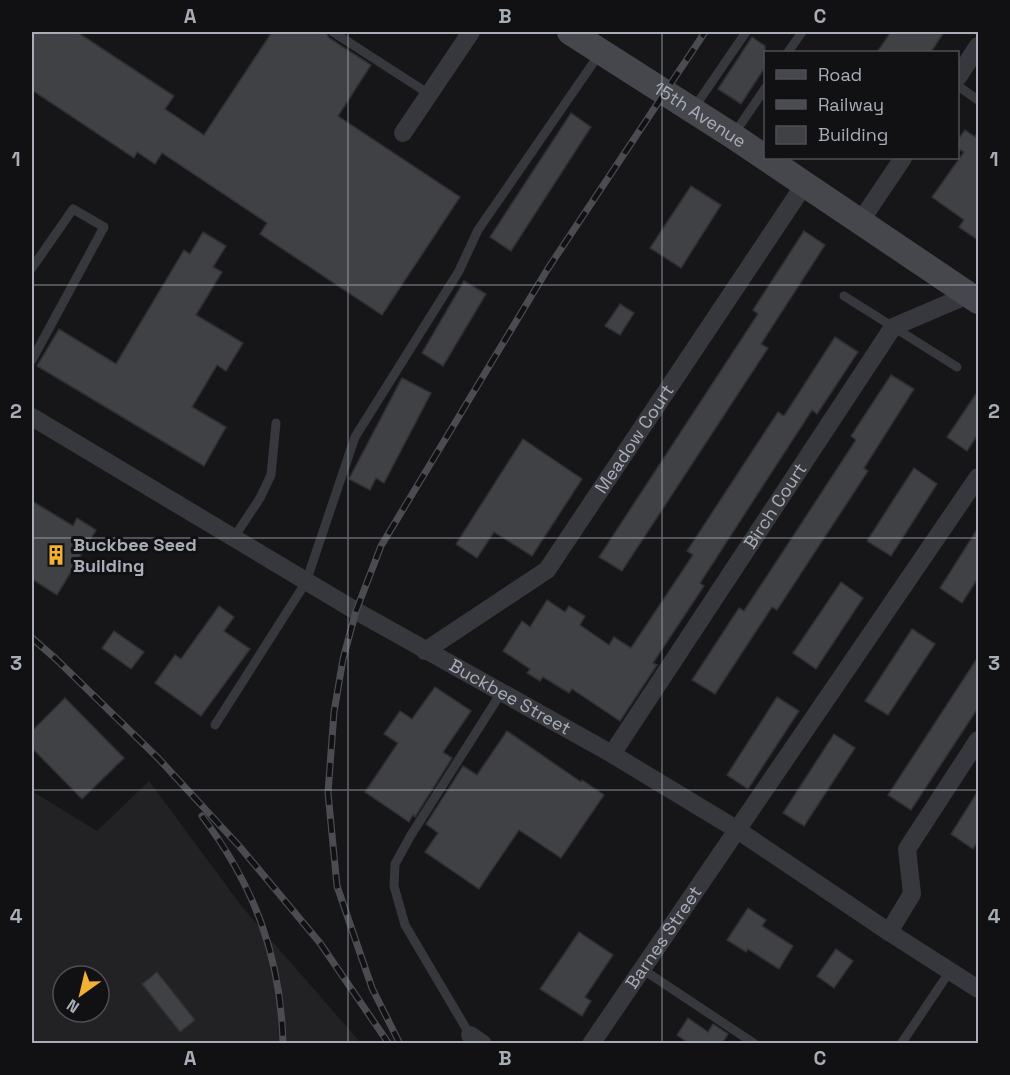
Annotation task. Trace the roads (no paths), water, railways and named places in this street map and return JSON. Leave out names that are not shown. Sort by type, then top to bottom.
[{"type":"main road","name":"15th Avenue","points":[[570,32],[764,157]]},
{"type":"main road","name":"15th Avenue","points":[[766,159],[973,298]]},
{"type":"street","points":[[403,133],[471,32]]},
{"type":"street","points":[[959,74],[978,46]]},
{"type":"street","points":[[860,222],[902,159]]},
{"type":"street","name":"Meadow Court","points":[[425,651],[547,570],[804,184]]},
{"type":"street","points":[[893,327],[973,298]]},
{"type":"street","name":"Birch Court","points":[[612,754],[893,327]]},
{"type":"street","name":"Buckbee Street","points":[[32,417],[306,582],[425,651],[612,754],[736,830],[889,933],[978,989]]},
{"type":"street","points":[[736,830],[978,477]]},
{"type":"street","points":[[889,933],[912,894],[907,849],[978,740]]},
{"type":"street","name":"Barnes Street","points":[[591,1044],[736,830]]},
{"type":"lane","points":[[333,32],[429,94]]},
{"type":"lane","points":[[693,110],[746,32]]},
{"type":"lane","points":[[789,51],[802,32]]},
{"type":"lane","points":[[215,725],[306,582],[355,437],[459,271],[478,230],[601,51]]},
{"type":"lane","points":[[959,87],[978,100]]},
{"type":"lane","points":[[732,136],[764,88]]},
{"type":"lane","points":[[32,268],[73,209],[104,227],[32,360]]},
{"type":"lane","points":[[844,296],[957,367]]},
{"type":"lane","points":[[233,539],[260,498],[271,475],[276,423]]},
{"type":"lane","points":[[476,1039],[405,925],[394,886],[395,864],[501,693]]},
{"type":"lane","points":[[642,969],[756,1044]]},
{"type":"lane","points":[[901,1044],[950,971]]},
{"type":"railway","points":[[400,1044],[372,988],[337,886],[328,793],[334,712],[343,659],[356,611],[381,546],[547,270],[705,32]]},
{"type":"railway","points":[[32,638],[158,758],[240,847],[320,943],[389,1044]]},
{"type":"railway","points":[[202,816],[236,868],[261,923],[277,981],[283,1044]]},
{"type":"place","name":"Buckbee Seed Building","points":[[56,555]]}]
